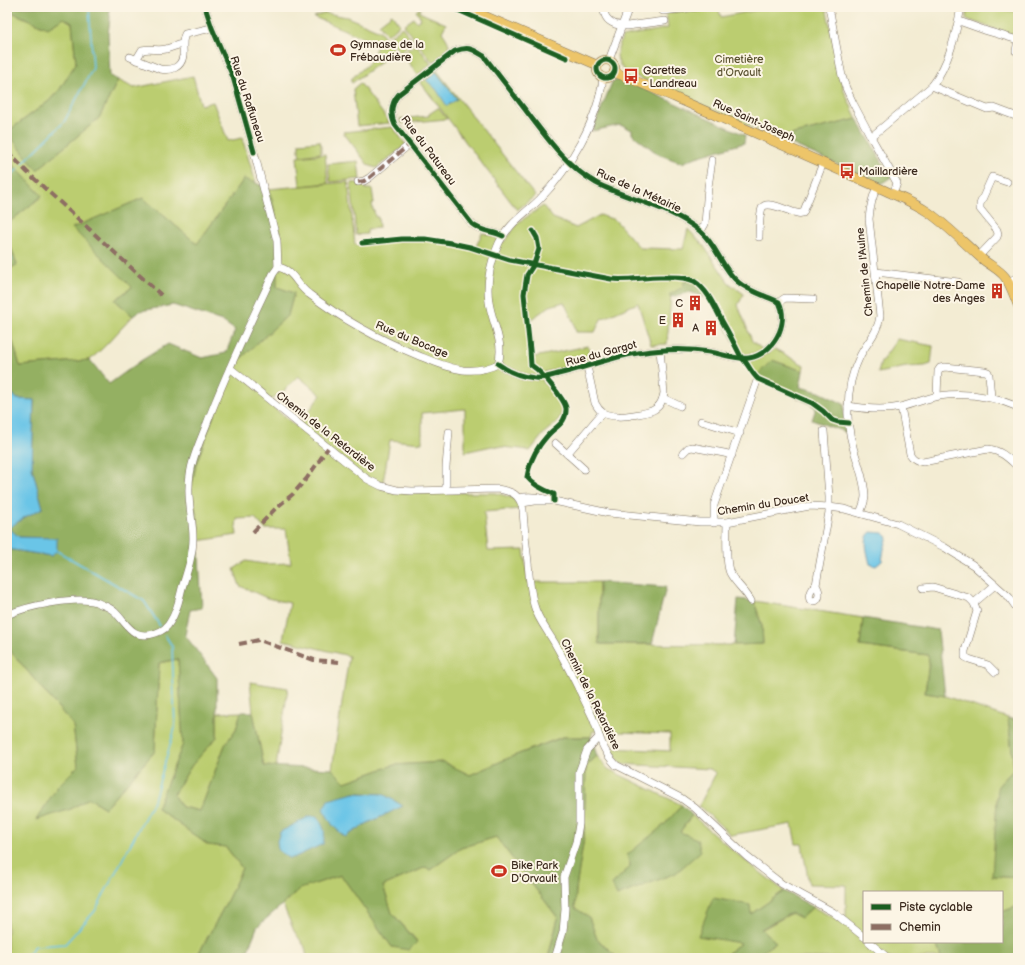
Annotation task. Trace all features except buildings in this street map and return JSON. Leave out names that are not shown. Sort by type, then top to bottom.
[{"type":"main road","points":[[464,7],[597,65]]},
{"type":"main road","points":[[602,60],[609,60],[614,65],[614,72],[609,77],[603,77],[597,72],[597,65],[602,60]]},
{"type":"main road","name":"Rue Saint-Joseph","points":[[614,72],[823,163],[927,211],[1000,272],[1008,282]]},
{"type":"main road","points":[[1008,282],[1018,305]]},
{"type":"street","name":"Rue du Raffuneau","points":[[205,7],[212,28],[233,77],[248,128],[277,241],[278,267]]},
{"type":"street","points":[[603,7],[606,17],[610,22],[622,26],[665,21]]},
{"type":"street","points":[[609,60],[629,7]]},
{"type":"street","points":[[663,7],[664,11],[699,7]]},
{"type":"street","points":[[829,7],[842,76],[846,88],[897,183],[893,195]]},
{"type":"street","points":[[871,137],[932,86],[941,73],[951,47],[959,21],[961,7]]},
{"type":"street","points":[[959,21],[1018,40],[1016,52]]},
{"type":"street","points":[[182,44],[167,49],[148,48],[142,50],[133,58],[160,69],[175,69],[183,58],[182,41],[185,34],[212,28]]},
{"type":"street","name":"Rue du Patureau","points":[[503,236],[498,233],[477,228],[472,224],[395,125],[393,121],[392,105],[394,99],[455,51],[464,48],[474,50],[484,56],[560,154],[569,162]]},
{"type":"street","points":[[498,364],[501,348],[490,308],[488,289],[494,255],[503,236],[521,215],[548,190],[569,162],[592,121],[600,98],[603,77]]},
{"type":"street","points":[[932,86],[987,109],[994,108],[1018,118]]},
{"type":"street","points":[[358,182],[369,178],[410,144]]},
{"type":"street","points":[[701,232],[705,224],[712,160]]},
{"type":"street","name":"Rue de la Métairie","points":[[569,162],[582,174],[609,189],[669,213],[701,232],[738,282],[745,287],[779,302]]},
{"type":"street","points":[[759,236],[762,209],[765,205],[768,204],[796,213],[803,213],[823,163]]},
{"type":"street","points":[[979,256],[997,237],[998,234],[997,230],[980,209],[980,204],[992,177],[1006,182]]},
{"type":"street","name":"Chemin de l'Aulne","points":[[860,513],[865,495],[863,481],[854,452],[848,419],[848,406],[851,384],[858,359],[879,323],[880,307],[869,219],[873,198],[881,189]]},
{"type":"street","points":[[7,615],[12,612],[43,605],[74,600],[94,602],[106,606],[114,611],[129,629],[134,633],[141,635],[156,633],[163,630],[170,623],[176,611],[190,562],[192,547],[189,487],[191,465],[216,398],[273,274],[278,267]]},
{"type":"street","name":"Rue du Bocage","points":[[278,267],[289,271],[305,291],[325,306],[360,328],[394,346],[451,368],[477,370],[491,368],[498,364]]},
{"type":"street","points":[[876,272],[958,282]]},
{"type":"street","points":[[1008,282],[1018,277]]},
{"type":"street","points":[[779,302],[785,298],[813,299]]},
{"type":"street","name":"Rue du Gargot","points":[[498,364],[504,369],[513,373],[535,378],[552,376],[613,358],[660,350],[710,352],[750,358],[772,346],[778,337],[782,315],[782,307],[779,302]]},
{"type":"street","points":[[588,366],[595,403],[597,408],[602,413],[619,417],[650,412],[655,409],[664,398],[660,350]]},
{"type":"street","points":[[937,396],[938,371],[940,368],[945,366],[988,372],[990,375],[991,397]]},
{"type":"street","name":"Chemin de la Retardière","points":[[230,368],[367,479],[381,486],[397,490],[497,489],[516,495],[520,501],[530,580],[536,611],[581,692],[609,758],[616,764],[681,798],[695,808],[746,857],[782,884],[834,912],[863,937]]},
{"type":"street","points":[[714,522],[714,505],[757,381]]},
{"type":"street","points":[[848,406],[882,409],[900,407],[937,396],[964,394],[991,397],[1018,406]]},
{"type":"street","points":[[664,398],[680,406]]},
{"type":"street","points":[[900,407],[910,454],[917,461],[923,462],[988,449],[1001,452],[1018,467]]},
{"type":"street","points":[[567,454],[602,413]]},
{"type":"street","points":[[701,421],[740,433]]},
{"type":"street","points":[[816,585],[830,496],[824,431]]},
{"type":"street","points":[[446,490],[449,432]]},
{"type":"street","points":[[555,443],[584,470]]},
{"type":"street","points":[[683,453],[688,448],[692,447],[732,455]]},
{"type":"street","name":"Chemin du Doucet","points":[[520,501],[554,501],[609,513],[700,522],[727,522],[810,506],[829,507],[860,513],[898,524],[944,546],[973,565],[1009,597],[1018,610]]},
{"type":"street","points":[[727,522],[727,558],[729,572],[751,601]]},
{"type":"street","points":[[974,603],[995,585]]},
{"type":"street","points":[[923,588],[934,587],[969,598],[974,603],[977,611],[965,651],[965,656],[968,659],[988,665],[995,672]]},
{"type":"street","points":[[555,958],[563,932],[565,909],[564,877],[576,842],[579,824],[579,772],[587,750],[599,737]]},
{"type":"street","points":[[871,943],[888,958]]},
{"type":"green space","points":[[7,7],[109,7],[110,18],[108,34],[110,76],[118,80],[99,118],[37,170],[7,132],[49,101],[60,89],[76,63],[72,23],[64,18],[48,28],[7,10]]},
{"type":"green space","name":"Cimetière d'Orvault","points":[[718,7],[721,17],[773,7],[826,7],[844,91],[857,119],[778,138],[622,70],[623,69],[618,61],[617,53],[622,37],[668,28],[666,13]]},
{"type":"green space","points":[[968,7],[987,7],[1018,12],[1018,37],[966,19]]},
{"type":"green space","points":[[420,8],[421,9],[419,12],[446,24],[442,32],[448,43],[448,50],[443,56],[433,63],[404,25],[414,18],[417,22],[421,18],[416,11]]},
{"type":"green space","points":[[7,10],[47,28],[64,18],[72,23],[76,63],[60,89],[49,101],[7,132]]},
{"type":"green space","points":[[325,13],[347,17],[380,31],[395,51],[352,83],[350,80],[369,63],[378,44],[314,17]]},
{"type":"green space","points":[[392,14],[400,25],[387,35],[379,24]]},
{"type":"green space","points":[[402,27],[414,42],[400,52],[389,37]]},
{"type":"green space","points":[[416,44],[431,64],[418,75],[402,54]]},
{"type":"green space","points":[[434,67],[535,196],[517,210],[418,79]]},
{"type":"green space","points":[[193,76],[201,105],[213,102],[228,141],[242,138],[256,183],[244,179],[197,244],[143,198],[73,228],[132,287],[115,300],[133,316],[90,360],[20,366],[7,322],[7,270],[17,264],[7,236],[7,224],[42,196],[7,158],[7,132],[37,170],[99,118],[118,80],[134,88]]},
{"type":"green space","points":[[621,79],[745,135],[744,143],[696,157],[682,163],[658,154],[632,134],[632,130],[620,125],[592,131],[612,82]]},
{"type":"green space","points":[[360,83],[390,123],[357,126],[353,89]]},
{"type":"green space","points":[[438,108],[447,119],[402,123],[400,119],[429,116],[429,114]]},
{"type":"green space","points":[[857,119],[891,177],[881,184],[778,138]]},
{"type":"green space","points":[[393,127],[406,145],[376,168],[368,165],[343,132]]},
{"type":"green space","points":[[320,141],[321,153],[300,156],[299,143]]},
{"type":"green space","points":[[325,154],[328,183],[300,186],[297,157]]},
{"type":"green space","points":[[7,158],[42,196],[7,224]]},
{"type":"green space","points":[[358,161],[360,179],[330,182],[328,164]]},
{"type":"green space","points":[[244,179],[268,189],[272,199],[281,240],[281,258],[277,274],[277,287],[294,293],[288,315],[238,361],[223,390],[196,464],[191,490],[198,522],[202,608],[190,610],[185,635],[217,678],[217,737],[192,765],[173,795],[182,807],[200,811],[225,745],[236,729],[241,712],[253,712],[264,766],[332,769],[345,782],[394,765],[443,762],[470,775],[563,737],[591,737],[597,756],[586,766],[584,837],[576,889],[575,908],[589,917],[597,939],[616,956],[615,958],[548,958],[558,918],[496,837],[461,848],[430,870],[426,867],[383,886],[392,913],[417,942],[409,950],[392,947],[341,875],[300,889],[257,927],[245,958],[196,958],[232,891],[242,868],[226,847],[208,845],[157,808],[183,744],[178,659],[159,663],[155,751],[105,808],[89,798],[71,809],[36,820],[58,786],[78,766],[73,725],[7,647],[7,549],[51,556],[57,539],[19,537],[8,528],[43,508],[32,468],[34,400],[17,399],[10,391],[7,394],[7,322],[20,366],[90,360],[109,384],[142,360],[168,344],[202,358],[226,353],[235,330],[222,321],[173,305],[140,311],[133,316],[115,300],[132,287],[72,228],[143,198],[197,244]],"holes":[[[354,793],[383,794],[402,806],[346,836]]]},
{"type":"green space","points":[[348,182],[355,245],[420,240],[441,242],[475,249],[482,233],[494,236],[504,242],[519,222],[543,206],[553,218],[576,228],[600,215],[615,220],[640,248],[683,249],[688,229],[703,245],[729,283],[744,294],[738,305],[752,341],[768,354],[775,349],[804,365],[803,371],[772,360],[755,377],[742,361],[738,349],[711,298],[690,291],[671,295],[667,344],[651,345],[638,303],[601,319],[595,332],[576,332],[574,323],[564,302],[550,306],[530,320],[534,357],[588,346],[591,359],[542,373],[543,382],[558,398],[562,406],[561,416],[556,423],[545,432],[530,451],[492,446],[465,452],[465,409],[422,413],[422,443],[390,440],[382,489],[396,492],[496,493],[513,498],[520,509],[484,512],[488,551],[524,550],[528,582],[599,582],[599,644],[763,644],[762,626],[754,601],[863,618],[860,646],[928,655],[929,662],[925,693],[945,696],[1008,718],[1014,769],[998,786],[993,876],[1018,878],[1018,906],[1003,912],[1003,891],[863,891],[863,943],[936,943],[941,958],[754,958],[776,942],[761,930],[792,913],[801,917],[813,907],[836,919],[846,916],[846,885],[809,884],[802,844],[796,844],[792,824],[731,835],[699,806],[716,773],[710,769],[620,764],[610,748],[670,751],[670,734],[593,731],[591,737],[562,737],[470,775],[443,762],[394,765],[345,782],[332,769],[349,656],[283,640],[290,603],[267,598],[240,586],[234,569],[246,561],[264,564],[291,563],[286,529],[265,529],[255,518],[237,519],[237,535],[198,541],[198,522],[191,490],[196,464],[223,390],[238,361],[288,315],[294,293],[277,287],[272,199],[268,189]],"holes":[[[298,376],[321,395],[297,427],[269,404],[273,398],[283,392]]]},
{"type":"green space","points":[[365,182],[366,189],[372,189],[374,203],[372,203],[373,210],[375,217],[378,217],[379,228],[367,229],[367,234],[356,235],[351,183]]},
{"type":"green space","points":[[7,236],[17,265],[7,270]]},
{"type":"green space","points":[[686,281],[698,288],[707,298],[690,292],[671,297],[669,295],[683,287],[684,282]]},
{"type":"green space","points":[[897,339],[933,346],[931,364],[925,366],[906,367],[878,373],[881,362]]},
{"type":"green space","points":[[772,360],[803,371],[800,387],[819,392],[844,404],[844,414],[848,433],[812,420],[816,408],[809,403],[755,377]]},
{"type":"green space","points":[[599,582],[666,587],[652,644],[599,644]]},
{"type":"green space","points":[[738,599],[754,601],[762,626],[763,644],[734,645]]},
{"type":"green space","points":[[863,618],[938,630],[945,696],[925,693],[929,662],[928,655],[860,646]]},
{"type":"green space","points":[[7,647],[73,725],[78,766],[58,786],[71,809],[89,798],[105,808],[155,751],[159,663],[178,659],[183,744],[157,808],[208,845],[226,847],[242,868],[232,891],[196,958],[7,958]]},
{"type":"green space","points":[[250,682],[288,688],[276,767],[264,766],[253,712]]},
{"type":"green space","points":[[241,712],[236,729],[225,745],[200,811],[182,807],[173,795],[192,765],[217,737],[217,713]]},
{"type":"green space","points":[[1008,718],[1018,721],[1018,878],[992,876],[998,786],[1014,769]]},
{"type":"green space","points":[[597,756],[608,769],[682,805],[665,824],[680,832],[692,815],[737,854],[784,891],[751,914],[724,940],[741,943],[730,951],[725,958],[615,958],[616,956],[597,939],[589,918],[575,908],[576,889],[584,837],[586,766]]},
{"type":"green space","points":[[682,805],[692,815],[680,832],[697,839],[701,851],[676,873],[617,896],[612,884],[630,867],[627,855],[665,824]]},
{"type":"green space","points":[[496,837],[558,918],[548,958],[307,958],[305,947],[294,931],[283,905],[300,889],[341,875],[392,947],[417,941],[392,913],[383,886],[426,867],[430,870],[461,848]]},
{"type":"green space","points":[[784,891],[813,907],[801,918],[791,913],[761,929],[776,942],[754,958],[725,958],[730,951],[741,943],[698,936],[713,898],[750,905],[751,914]]},
{"type":"green space","points":[[1018,906],[1018,958],[941,958],[936,943],[1003,943],[1003,912]]},
{"type":"water","points":[[436,72],[457,99],[447,106],[436,89],[426,80]]},
{"type":"water","points":[[10,391],[17,399],[34,400],[32,468],[43,508],[25,517],[9,528],[19,537],[57,538],[57,551],[51,556],[7,549],[7,394]]},
{"type":"water","points":[[871,532],[883,533],[888,537],[882,561],[876,566],[870,564],[866,547],[868,535]]},
{"type":"water","points":[[354,793],[383,794],[403,806],[366,824],[345,837],[333,826],[323,809],[328,800]]},
{"type":"water","points":[[310,816],[317,816],[323,826],[323,844],[293,858],[288,858],[278,850],[277,841],[280,832]]},
{"type":"waterway","points":[[23,163],[64,122],[93,68],[89,7]]},
{"type":"waterway","points":[[7,179],[19,168]]},
{"type":"waterway","points":[[7,249],[12,260],[7,264]]},
{"type":"waterway","points":[[7,378],[10,391]]},
{"type":"waterway","points":[[57,551],[144,601],[160,626]]},
{"type":"waterway","points":[[24,958],[35,946],[65,944],[95,911],[154,800],[175,728],[172,646],[165,635]]},
{"type":"marked path","points":[[358,182],[369,178],[410,144]]},
{"type":"marked path","points":[[7,151],[27,172],[161,295]]},
{"type":"marked path","points":[[253,532],[276,508],[293,494],[307,478],[328,448]]},
{"type":"marked path","points":[[239,644],[259,640],[314,660],[339,662]]},
{"type":"cycle path","points":[[205,7],[212,28],[233,77],[254,152]]},
{"type":"cycle path","points":[[451,7],[567,58]]},
{"type":"cycle path","points":[[498,364],[515,374],[525,377],[544,378],[617,357],[656,351],[692,350],[710,352],[734,358],[749,358],[765,351],[772,344],[781,328],[782,319],[782,311],[779,302],[752,291],[732,277],[711,243],[700,231],[689,223],[663,210],[609,189],[586,177],[552,144],[484,56],[470,49],[460,49],[455,51],[399,94],[394,101],[392,117],[395,125],[472,224],[479,229],[503,236]]},
{"type":"cycle path","points":[[606,60],[612,63],[615,69],[612,75],[606,78],[600,75],[597,69],[600,63],[606,60]]},
{"type":"cycle path","points":[[533,231],[537,238],[539,249],[534,264],[527,275],[524,294],[531,365],[542,374],[557,392],[565,404],[566,413],[561,423],[542,442],[532,460],[527,477],[536,485],[554,494],[554,501]]},
{"type":"cycle path","points":[[362,243],[402,239],[425,239],[470,247],[510,260],[611,279],[623,280],[654,277],[690,279],[699,285],[707,294],[741,357],[758,379],[812,403],[832,420],[849,423]]},
{"type":"place","name":"Gymnase de la Frébaudière","points":[[338,50]]},
{"type":"place","name":"Garettes - Landreau","points":[[631,76]]},
{"type":"place","name":"Maillardière","points":[[847,171]]},
{"type":"place","name":"Chapelle Notre-Dame des Anges","points":[[997,291]]},
{"type":"place","name":"C","points":[[695,303]]},
{"type":"place","name":"E","points":[[678,320]]},
{"type":"place","name":"A","points":[[711,328]]},
{"type":"place","name":"Bike Park D'Orvault","points":[[499,871]]}]
